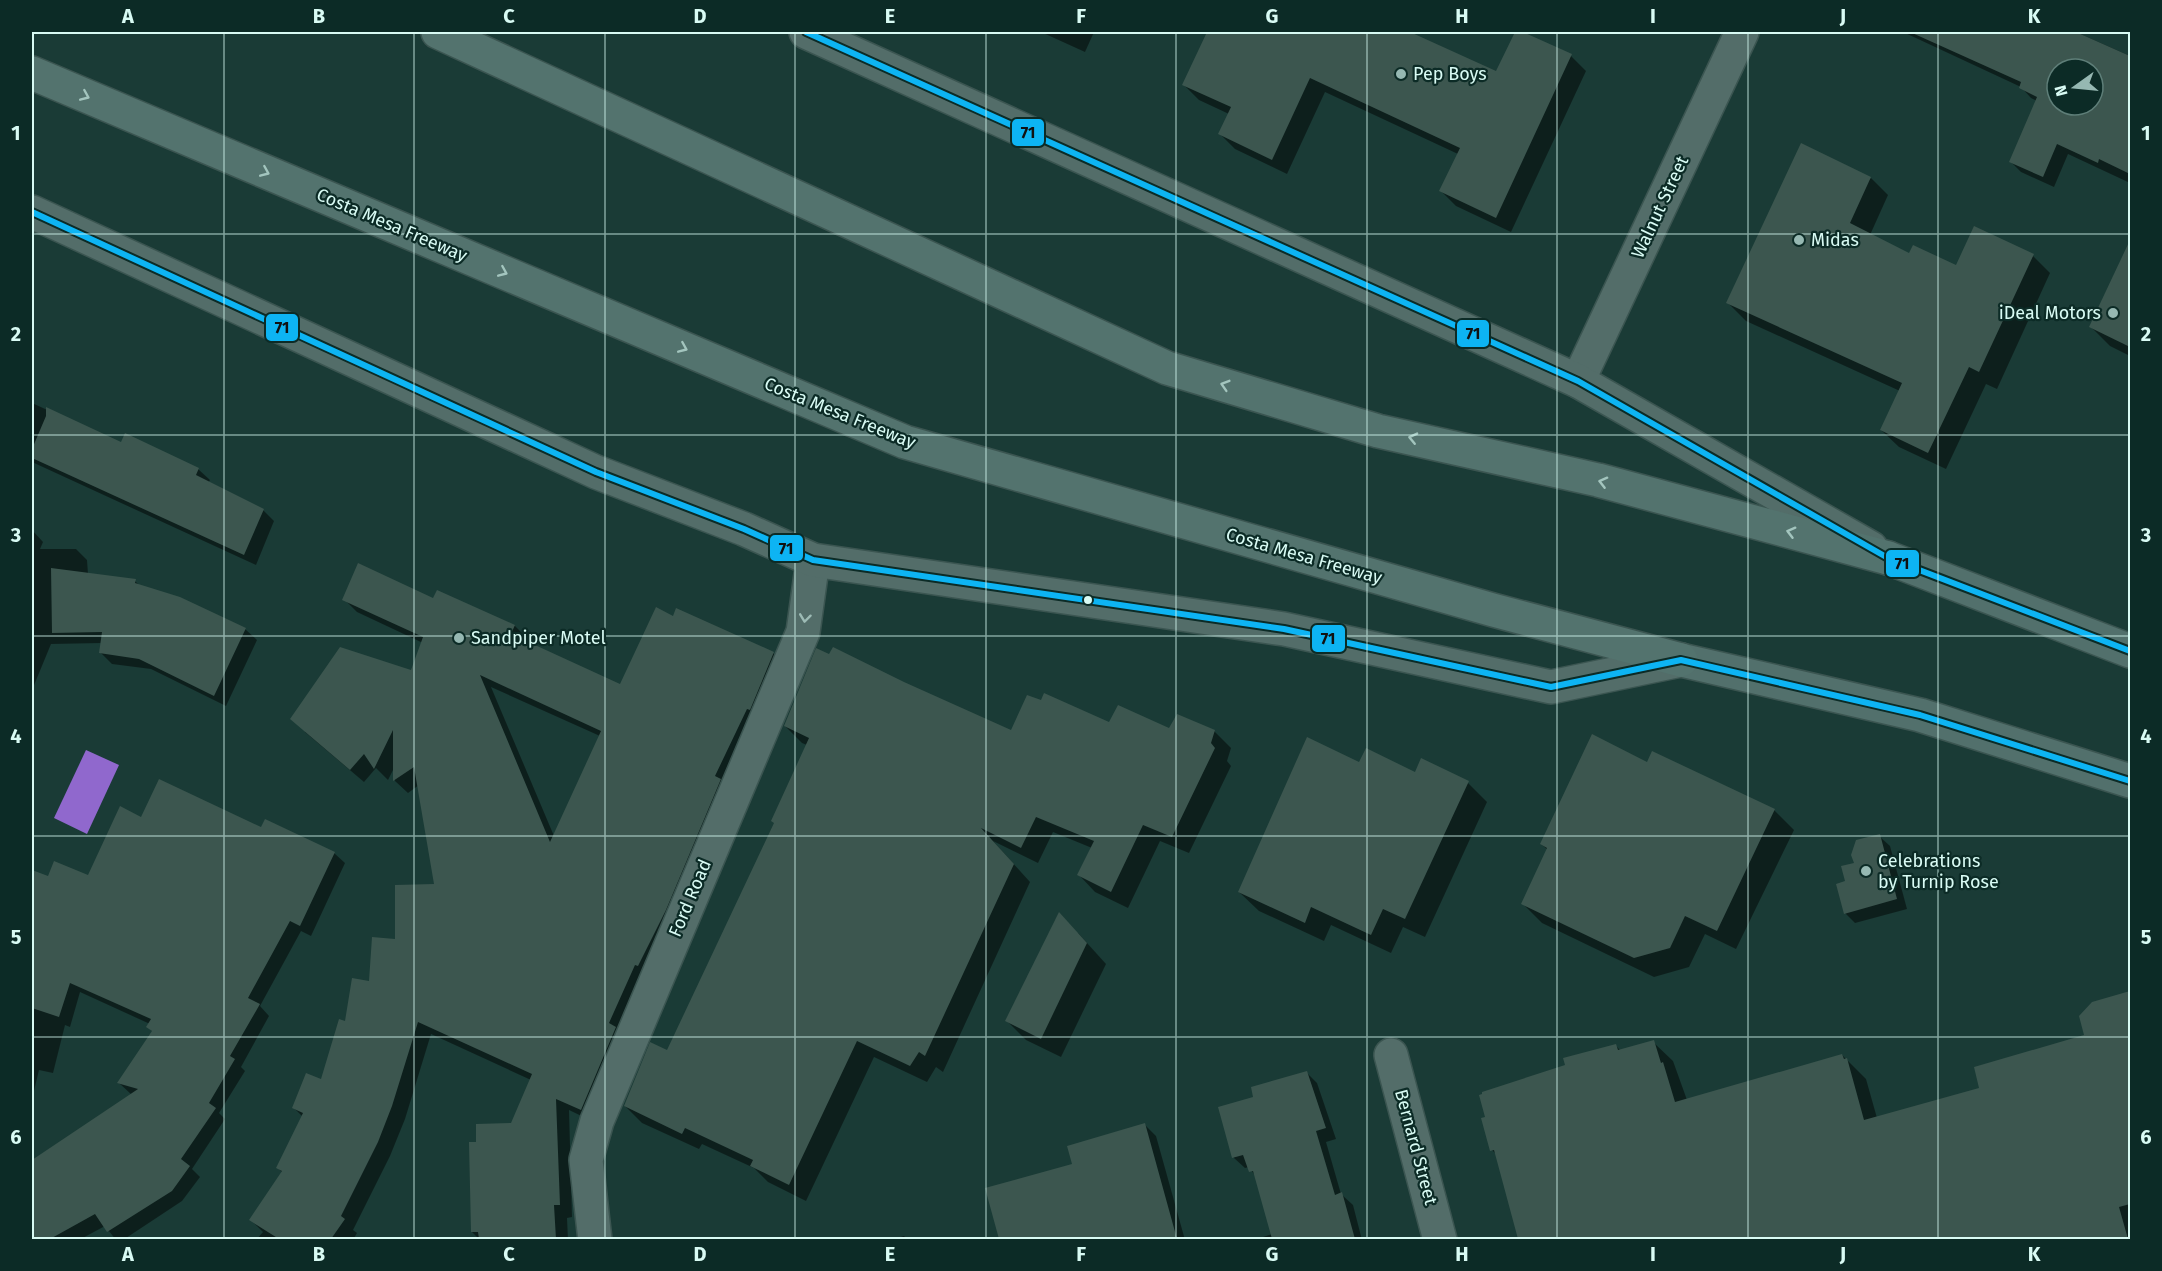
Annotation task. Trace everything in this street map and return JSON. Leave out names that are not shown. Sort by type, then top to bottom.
[{"type":"highway","points":[[438,32],[1167,368],[1378,431],[1598,480],[1888,558],[2130,651]]},
{"type":"highway","name":"Costa Mesa Freeway","points":[[32,73],[905,441],[1493,610],[1681,660]]},
{"type":"highway","points":[[1681,660],[1920,715],[2130,781]]},
{"type":"main road","points":[[806,32],[1578,381],[1888,558]]},
{"type":"main road","name":"Walnut Street","points":[[1578,381],[1742,32]]},
{"type":"main road","points":[[32,212],[585,467],[744,529],[813,560],[1284,629],[1551,687],[1681,660]]},
{"type":"main road","name":"Ford Road","points":[[595,1239],[586,1160],[597,1121],[803,632],[813,560]]},
{"type":"main road","name":"Bernard Street","points":[[1391,1054],[1440,1239]]},
{"type":"shaded area","points":[[86,750],[119,765],[87,834],[54,818]]},
{"type":"building","points":[[1207,32],[1410,32],[1496,71],[1515,32],[1523,32],[1572,54],[1496,218],[1439,191],[1460,148],[1310,78],[1272,160],[1218,134],[1231,107],[1182,85]]},
{"type":"building","points":[[1910,32],[2076,32],[2130,56],[2130,174],[2099,159],[2098,163],[2057,144],[2043,177],[2009,162],[2037,97],[2019,88],[2021,82]]},
{"type":"building","points":[[1801,143],[1871,177],[1850,223],[1909,253],[1913,245],[1956,265],[1974,226],[2034,254],[1979,372],[1969,367],[1928,453],[1880,430],[1902,383],[1726,303]]},
{"type":"building","name":"iDeal Motors","points":[[2130,240],[2130,347],[2089,327]]},
{"type":"building","points":[[46,407],[121,442],[125,433],[199,468],[196,475],[264,509],[244,555],[32,458],[32,449],[46,416]]},
{"type":"building","points":[[358,563],[433,598],[437,590],[515,625],[511,634],[620,684],[656,607],[673,616],[676,608],[774,652],[750,710],[747,709],[715,776],[721,779],[666,910],[638,966],[635,965],[609,1023],[616,1027],[581,1110],[556,1099],[560,1205],[554,1205],[556,1239],[479,1239],[478,1232],[471,1232],[469,1142],[476,1142],[476,1124],[511,1123],[532,1074],[418,1022],[392,1106],[378,1142],[341,1216],[345,1219],[331,1239],[279,1239],[249,1220],[282,1171],[276,1168],[303,1113],[292,1108],[306,1073],[321,1079],[339,1019],[345,1021],[352,978],[369,981],[372,937],[395,939],[395,885],[434,884],[414,767],[393,781],[393,730],[374,769],[364,754],[350,770],[290,719],[340,647],[411,670],[423,637],[342,600]],"holes":[[[480,675],[601,731],[550,842]]]},
{"type":"building","points":[[51,568],[136,579],[135,583],[180,597],[246,628],[214,696],[139,659],[99,653],[102,632],[52,633]]},
{"type":"building","points":[[833,647],[1011,730],[1027,695],[1041,700],[1044,693],[1109,722],[1118,705],[1169,728],[1177,714],[1215,730],[1211,743],[1215,748],[1172,837],[1143,825],[1111,892],[1077,875],[1094,841],[1036,817],[1021,848],[981,828],[1014,864],[925,1056],[919,1052],[910,1066],[857,1041],[789,1185],[750,1166],[753,1160],[685,1128],[682,1134],[624,1106],[650,1042],[667,1050],[774,823],[771,821],[809,738],[784,726],[816,648],[829,654]]},
{"type":"building","points":[[1592,734],[1647,762],[1652,751],[1775,809],[1717,931],[1685,916],[1670,948],[1634,958],[1521,904],[1547,848],[1540,844]]},
{"type":"building","points":[[1307,737],[1359,762],[1366,748],[1415,772],[1421,758],[1469,781],[1405,919],[1383,909],[1371,935],[1311,907],[1305,923],[1238,892]]},
{"type":"building","points":[[159,779],[261,827],[265,819],[335,852],[300,926],[290,921],[248,998],[260,1004],[230,1056],[235,1059],[209,1103],[216,1108],[181,1159],[190,1166],[172,1191],[107,1232],[95,1214],[50,1239],[32,1239],[32,1160],[138,1089],[117,1083],[152,1031],[146,1027],[151,1019],[70,983],[59,1017],[32,1008],[32,870],[48,876],[54,861],[88,875],[120,806],[141,817]]},
{"type":"building","name":"Celebrations by Turnip Rose","points":[[1880,834],[1897,899],[1844,914],[1836,884],[1845,881],[1841,866],[1854,863],[1851,855],[1856,840]]},
{"type":"building","points":[[1059,912],[1087,943],[1041,1039],[1005,1021]]},
{"type":"building","points":[[2130,991],[2130,1204],[2119,1207],[2128,1239],[1518,1239],[1494,1150],[1490,1151],[1481,1118],[1485,1117],[1479,1095],[1482,1092],[1565,1065],[1563,1058],[1616,1044],[1618,1050],[1654,1040],[1675,1102],[1842,1054],[1844,1059],[1847,1058],[1864,1120],[1979,1088],[1974,1067],[2084,1035],[2079,1016],[2092,1002]]},
{"type":"building","points":[[1307,1071],[1326,1128],[1316,1131],[1335,1195],[1342,1192],[1355,1239],[1272,1239],[1253,1171],[1249,1172],[1243,1155],[1232,1158],[1218,1107],[1253,1097],[1251,1087]]},
{"type":"building","points":[[1145,1123],[1177,1239],[999,1239],[985,1188],[1072,1164],[1067,1146]]},
{"type":"transit line","name":"71","points":[[806,32],[1578,381],[1888,558],[2130,651]]},
{"type":"transit line","name":"71","points":[[32,212],[596,472],[744,529],[813,560],[1284,629],[1551,687],[1681,660],[1920,715],[2130,781]]},
{"type":"place","name":"Pep Boys","points":[[1401,74]]},
{"type":"place","name":"Midas","points":[[1799,240]]},
{"type":"place","name":"iDeal Motors","points":[[2113,313]]},
{"type":"place","name":"Sandpiper Motel","points":[[459,638]]},
{"type":"place","name":"Celebrations by Turnip Rose","points":[[1866,871]]}]
